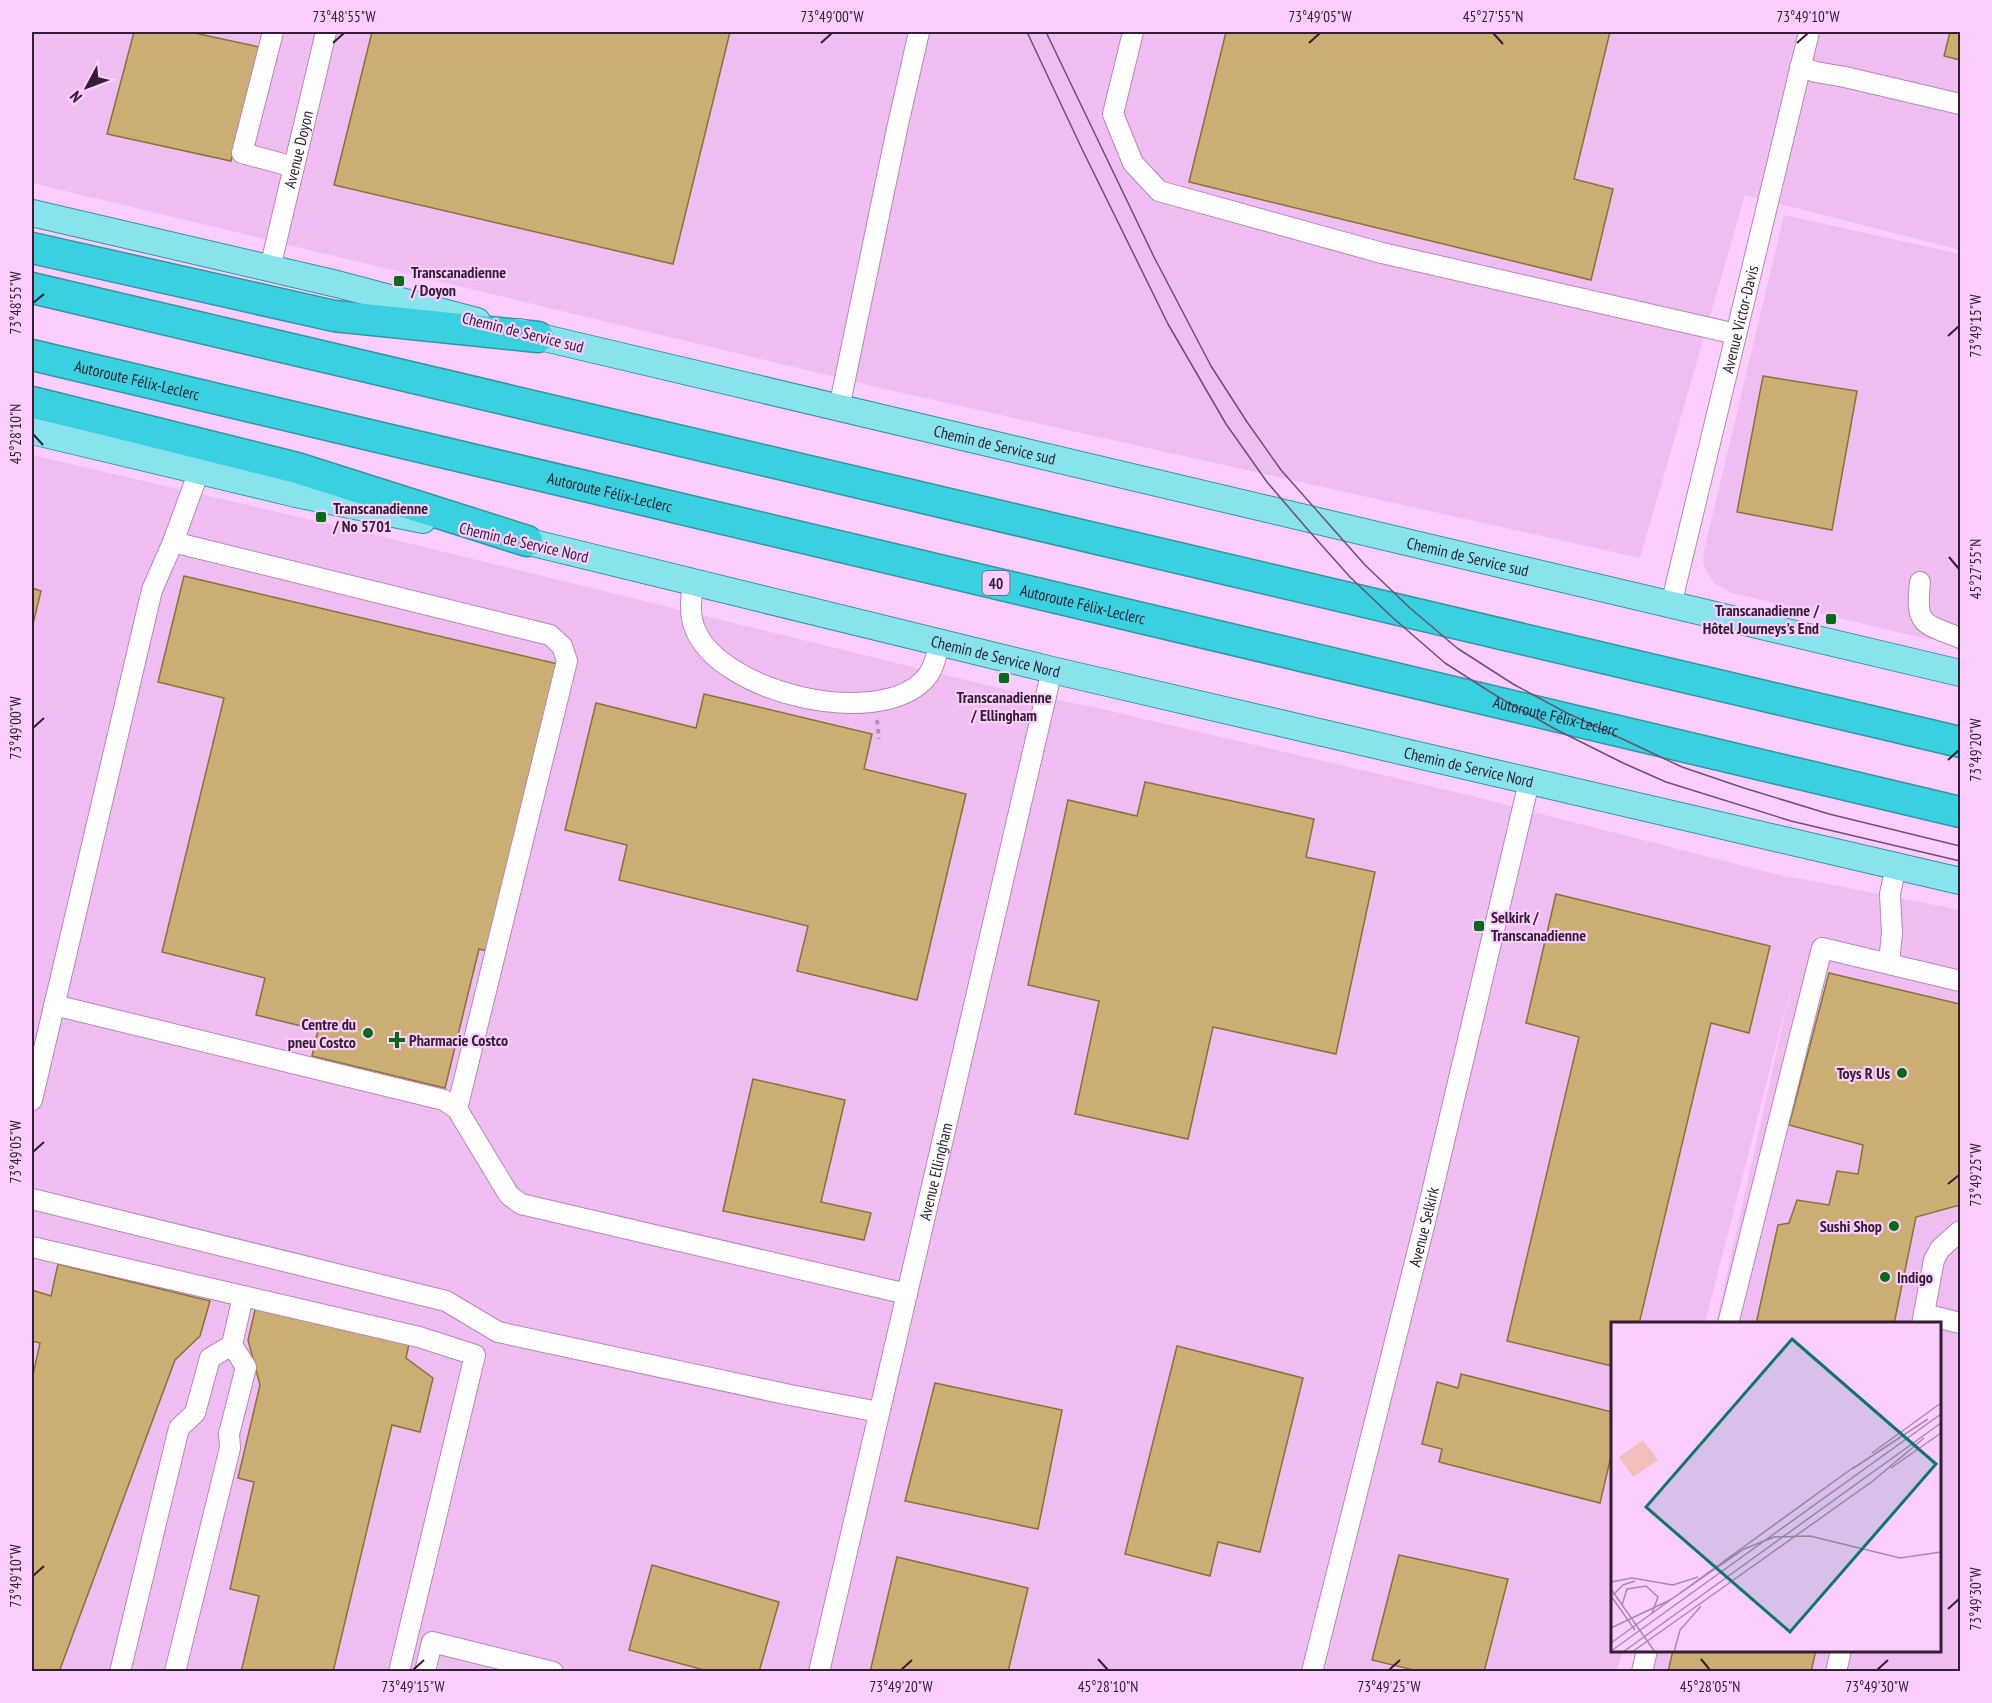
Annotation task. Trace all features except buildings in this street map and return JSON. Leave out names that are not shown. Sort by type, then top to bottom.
[{"type":"highway","points":[[32,248],[334,316],[538,337]]},
{"type":"highway","points":[[32,288],[1960,742]]},
{"type":"highway","name":"Autoroute Félix-Leclerc","points":[[32,355],[1960,812]]},
{"type":"highway","points":[[32,402],[297,468],[526,541]]},
{"type":"main road","name":"Chemin de Service sud","points":[[32,213],[270,268],[538,337],[1960,673]]},
{"type":"main road","name":"Chemin de Service Nord","points":[[32,431],[296,494],[526,541],[1052,670],[1960,880]]},
{"type":"street","points":[[273,32],[242,153],[294,167]]},
{"type":"street","name":"Avenue Doyon","points":[[270,268],[327,32]]},
{"type":"street","points":[[838,408],[897,129],[920,32]]},
{"type":"street","points":[[1133,32],[1113,114],[1133,163],[1159,191],[1383,253],[1736,334]]},
{"type":"street","name":"Avenue Victor-Davis","points":[[1671,605],[1809,32]]},
{"type":"street","points":[[1800,67],[1960,104]]},
{"type":"street","points":[[32,1100],[152,590],[173,542],[199,471]]},
{"type":"street","points":[[173,542],[550,635],[562,646],[567,661],[457,1109]]},
{"type":"street","points":[[1920,582],[1918,608],[1922,620],[1932,627],[1960,638]]},
{"type":"street","points":[[693,583],[690,607],[696,630],[716,657],[741,674],[764,685],[805,698],[858,703],[874,702],[904,693],[918,685],[931,670],[940,642]]},
{"type":"street","name":"Avenue Ellingham","points":[[819,1671],[1052,670]]},
{"type":"street","name":"Avenue Selkirk","points":[[1312,1671],[1425,1222],[1530,782]]},
{"type":"street","points":[[1888,963],[1892,933],[1890,894],[1896,866]]},
{"type":"street","points":[[1728,1322],[1822,948],[1960,981]]},
{"type":"street","points":[[54,1005],[444,1100],[457,1109],[509,1195],[521,1204],[907,1294]]},
{"type":"street","points":[[32,1199],[446,1301],[498,1332],[879,1412]]},
{"type":"street","points":[[1960,1231],[1940,1249],[1934,1260],[1923,1319],[1960,1323]]},
{"type":"street","points":[[32,1247],[419,1337],[476,1355],[399,1671]]},
{"type":"street","points":[[175,1671],[230,1448],[229,1434],[246,1367],[232,1345],[243,1296]]},
{"type":"street","points":[[120,1671],[179,1428],[195,1413],[210,1358],[232,1345]]},
{"type":"street","points":[[425,1671],[432,1642],[553,1671]]},
{"type":"street","points":[[1642,1671],[1647,1652]]},
{"type":"street","points":[[1836,1671],[1841,1652]]},
{"type":"path","points":[[876,725],[879,739]]},
{"type":"shaded area","points":[[32,32],[1960,32],[1960,250],[1745,195],[1640,558],[889,390],[32,183]]},
{"type":"shaded area","points":[[1784,215],[1960,254],[1960,640],[1927,639],[1732,593],[1714,583],[1705,568],[1704,551]]},
{"type":"shaded area","points":[[32,455],[359,531],[1019,693],[1089,706],[1472,796],[1783,876],[1960,910],[1960,1671],[1638,1671],[1643,1652],[1941,1652],[1941,1322],[1716,1322],[1791,987],[1705,1322],[1611,1322],[1611,1652],[1623,1652],[1617,1671],[32,1672]]},
{"type":"tram line","points":[[1027,32],[1168,324],[1226,424],[1267,482],[1309,531],[1350,577],[1392,617],[1445,663],[1495,695],[1555,729],[1666,782],[1791,821],[1960,861]]},
{"type":"tram line","points":[[1046,32],[1154,257],[1211,366],[1281,470],[1365,565],[1410,608],[1457,648],[1513,684],[1565,712],[1682,767],[1829,814],[1960,846]]},
{"type":"place","name":"Transcanadienne / Doyon","points":[[399,281]]},
{"type":"place","name":"Transcanadienne / No 5701","points":[[321,517]]},
{"type":"place","name":"Transcanadienne / Hôtel Journeys's End","points":[[1831,619]]},
{"type":"place","name":"Transcanadienne / Ellingham","points":[[1004,678]]},
{"type":"place","name":"Selkirk / Transcanadienne","points":[[1479,926]]},
{"type":"place","name":"Centre du pneu Costco","points":[[368,1033]]},
{"type":"place","name":"Pharmacie Costco","points":[[397,1040]]},
{"type":"place","name":"Toys R Us","points":[[1902,1073]]},
{"type":"place","name":"Sushi Shop","points":[[1894,1226]]},
{"type":"place","name":"Indigo","points":[[1885,1277]]}]
